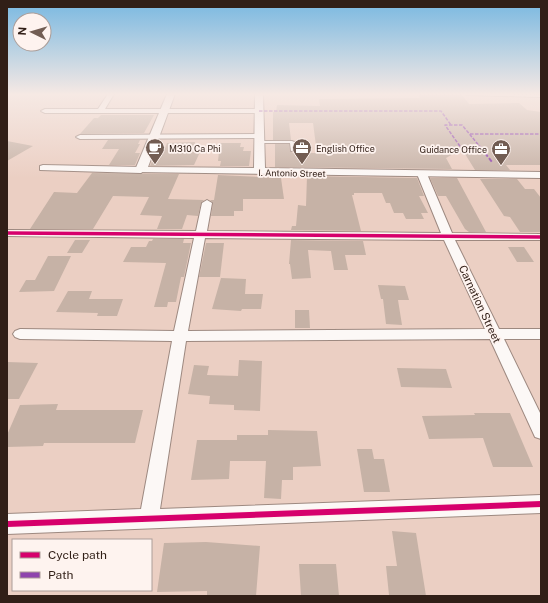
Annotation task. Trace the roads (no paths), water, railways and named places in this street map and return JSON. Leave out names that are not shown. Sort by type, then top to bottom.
[{"type":"street","points":[[141,170],[160,122]]},
{"type":"street","points":[[259,122],[259,172]]},
{"type":"street","points":[[80,137],[260,139]]},
{"type":"street","name":"I. Antonio Street","points":[[43,168],[541,175]]},
{"type":"street","name":"Carnation Street","points":[[422,174],[448,236],[541,432]]},
{"type":"street","points":[[149,518],[180,336],[199,234],[207,203]]},
{"type":"street","points":[[7,233],[541,237]]},
{"type":"street","points":[[20,334],[180,336],[541,334]]},
{"type":"street","points":[[7,524],[541,504]]},
{"type":"lane","points":[[260,139],[292,142],[293,150]]},
{"type":"place","name":"M310 Ca Phi","points":[[155,165]]},
{"type":"place","name":"English Office","points":[[302,165]]},
{"type":"place","name":"Guidance Office","points":[[501,166]]}]
